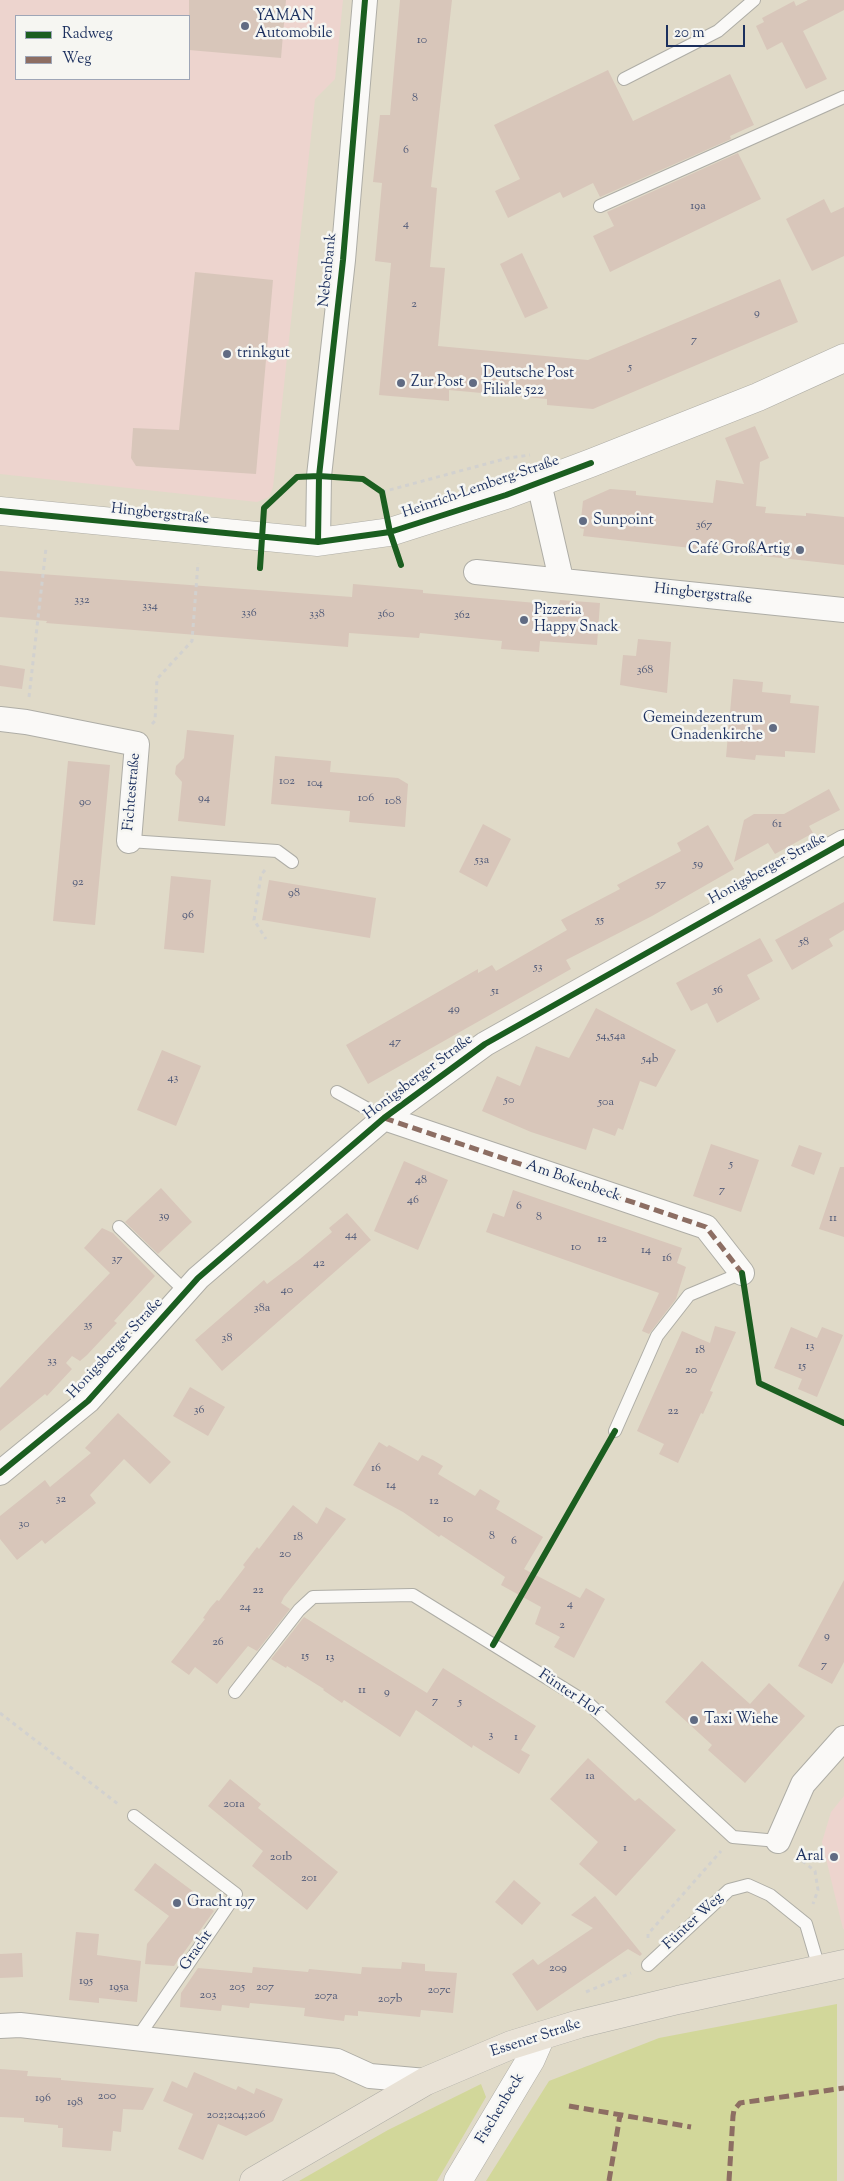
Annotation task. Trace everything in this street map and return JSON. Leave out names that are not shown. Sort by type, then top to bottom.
[{"type":"main road","name":"Essener Straße","points":[[254,2181],[426,2081],[511,2045],[678,2000],[831,1966]]},
{"type":"street","name":"Nebenbank","points":[[318,542],[319,476],[343,260],[365,0]]},
{"type":"street","name":"Heinrich-Lemberg-Straße","points":[[318,542],[390,532],[540,483],[758,397],[844,358]]},
{"type":"street","points":[[540,483],[562,580]]},
{"type":"street","name":"Hingbergstraße","points":[[0,511],[318,542]]},
{"type":"street","name":"Hingbergstraße","points":[[476,572],[844,610]]},
{"type":"street","name":"Fichtestraße","points":[[0,720],[26,722],[137,744],[129,841]]},
{"type":"street","name":"Honigsberger Straße","points":[[0,1472],[88,1401],[198,1278],[384,1118],[485,1044],[844,842]]},
{"type":"street","name":"Am Bokenbeck","points":[[384,1118],[706,1227],[742,1273]]},
{"type":"street","points":[[778,1841],[803,1784],[844,1738]]},
{"type":"street","points":[[0,2026],[20,2025],[136,2040],[337,2061],[370,2076],[426,2081]]},
{"type":"street","name":"Fischenbeck","points":[[458,2181],[531,2059],[541,2036]]},
{"type":"lane","points":[[624,79],[718,31],[754,0]]},
{"type":"lane","points":[[600,206],[844,97]]},
{"type":"lane","name":"Fichtestraße","points":[[129,841],[277,851]]},
{"type":"lane","points":[[277,851],[292,862]]},
{"type":"lane","points":[[337,1092],[384,1118]]},
{"type":"lane","points":[[119,1227],[185,1291]]},
{"type":"lane","points":[[615,1431],[658,1336],[688,1295],[742,1273]]},
{"type":"lane","name":"Fünter Hof","points":[[235,1692],[299,1610],[313,1597],[365,1594],[413,1595],[589,1704],[732,1837]]},
{"type":"lane","name":"Gracht","points":[[134,1816],[236,1894],[136,2040]]},
{"type":"lane","points":[[732,1837],[778,1841]]},
{"type":"lane","name":"Fünter Weg","points":[[648,1965],[729,1890],[748,1885],[770,1895],[806,1924]]},
{"type":"lane","points":[[806,1924],[831,1966]]},
{"type":"path","points":[[382,492],[508,458],[536,455]]},
{"type":"path","points":[[26,722],[46,548]]},
{"type":"path","points":[[137,744],[155,721],[157,679],[192,641],[198,563]]},
{"type":"path","points":[[266,939],[254,920],[261,875],[277,851]]},
{"type":"path","points":[[0,1713],[134,1816]]},
{"type":"path","points":[[578,1996],[648,1965],[648,1934],[732,1837]]},
{"type":"path","points":[[778,1841],[815,1871],[818,1890],[806,1924]]},
{"type":"shaded area","points":[[0,0],[343,0],[335,79],[315,99],[273,487],[269,497],[257,502],[0,474]]},
{"type":"shaded area","name":"Aral","points":[[844,1796],[843,1929],[822,1842],[831,1812]]},
{"type":"green space","points":[[837,2004],[837,2181],[486,2181],[549,2081],[659,2038]]},
{"type":"green space","points":[[481,2084],[486,2097],[437,2181],[299,2181],[388,2130]]},
{"type":"building","name":"YAMAN Automobile","points":[[189,0],[286,0],[281,58],[190,50]]},
{"type":"building","points":[[400,0],[452,0],[431,187],[437,188],[430,267],[445,268],[438,346],[588,360],[780,279],[798,322],[593,409],[547,405],[547,399],[449,390],[449,401],[379,395],[391,263],[375,261],[382,183],[373,182],[380,115],[390,115]]},
{"type":"building","points":[[808,0],[844,0],[844,10],[803,31],[827,79],[806,89],[782,42],[767,50],[756,26],[764,22],[762,18],[794,1],[796,6]]},
{"type":"building","points":[[608,70],[633,121],[730,74],[754,125],[730,136],[731,139],[600,197],[593,183],[563,198],[560,192],[508,218],[495,191],[520,179],[494,125]]},
{"type":"building","points":[[738,153],[761,199],[610,272],[593,236],[614,226],[607,212]]},
{"type":"building","points":[[824,199],[831,213],[844,207],[844,256],[812,271],[786,219]]},
{"type":"building","points":[[522,253],[548,308],[525,318],[500,264]]},
{"type":"building","name":"trinkgut","points":[[195,272],[273,280],[256,474],[136,466],[131,458],[133,428],[179,430]]},
{"type":"building","points":[[755,426],[769,458],[760,462],[756,506],[766,507],[765,513],[806,516],[806,513],[844,517],[844,565],[583,536],[584,529],[580,528],[583,501],[610,489],[636,491],[636,495],[713,503],[716,480],[744,484],[725,438]]},
{"type":"building","points":[[0,571],[352,597],[353,584],[423,590],[423,593],[559,605],[560,600],[600,603],[597,645],[540,641],[539,652],[501,649],[502,641],[420,633],[419,638],[349,633],[348,647],[46,623],[47,621],[0,617]]},
{"type":"building","points":[[638,639],[671,642],[667,693],[620,685],[623,655],[636,656]]},
{"type":"building","points":[[0,665],[25,669],[22,689],[0,686]]},
{"type":"building","name":"Gemeindezentrum Gnadenkirche","points":[[733,679],[763,682],[762,692],[791,695],[790,703],[819,706],[815,753],[785,751],[785,757],[756,755],[755,760],[726,757]]},
{"type":"building","points":[[187,730],[234,735],[225,826],[178,821],[182,782],[175,774],[176,766],[184,758]]},
{"type":"building","points":[[275,756],[331,761],[330,772],[398,778],[408,784],[405,827],[349,822],[350,811],[271,804]]},
{"type":"building","points":[[68,761],[110,765],[95,925],[53,921]]},
{"type":"building","points":[[829,789],[840,810],[809,826],[813,833],[775,854],[768,843],[734,862],[744,820],[754,814],[784,814]]},
{"type":"building","points":[[483,824],[511,839],[487,887],[459,872]]},
{"type":"building","points":[[708,825],[734,869],[652,916],[566,960],[571,969],[368,1084],[346,1045],[478,969],[478,973],[492,965],[496,971],[567,930],[561,920],[620,889],[617,885],[681,851],[677,843]]},
{"type":"building","points":[[171,876],[211,880],[204,953],[164,949]]},
{"type":"building","points":[[269,880],[376,898],[370,938],[262,920]]},
{"type":"building","points":[[844,902],[844,930],[829,939],[833,946],[792,970],[775,940]]},
{"type":"building","points":[[760,938],[773,961],[747,975],[760,999],[717,1023],[707,1003],[691,1011],[676,983]]},
{"type":"building","points":[[596,1008],[676,1050],[656,1087],[640,1081],[623,1130],[618,1128],[615,1136],[593,1128],[586,1150],[531,1132],[482,1111],[497,1076],[520,1086],[536,1046],[569,1058]]},
{"type":"building","points":[[162,1050],[201,1066],[176,1126],[137,1110]]},
{"type":"building","points":[[711,1144],[759,1160],[741,1212],[693,1196]]},
{"type":"building","points":[[799,1145],[822,1153],[814,1175],[791,1166]]},
{"type":"building","points":[[404,1161],[448,1180],[418,1250],[374,1231]]},
{"type":"building","points":[[840,1167],[844,1167],[844,1237],[819,1229]]},
{"type":"building","points":[[161,1188],[192,1222],[158,1254],[125,1222]]},
{"type":"building","points":[[513,1190],[682,1248],[677,1263],[686,1267],[676,1299],[649,1334],[642,1331],[659,1293],[486,1232],[493,1213],[504,1217]]},
{"type":"building","points":[[347,1213],[371,1240],[222,1371],[195,1340],[264,1280],[267,1284],[300,1259],[332,1232],[329,1228]]},
{"type":"building","points":[[102,1228],[113,1233],[155,1276],[114,1321],[117,1323],[87,1355],[80,1361],[72,1356],[66,1363],[72,1369],[47,1396],[45,1394],[0,1431],[0,1388],[110,1273],[84,1248]]},
{"type":"building","points":[[715,1326],[736,1332],[710,1391],[713,1392],[678,1463],[659,1454],[664,1444],[637,1431],[682,1331],[710,1343]]},
{"type":"building","points":[[791,1327],[817,1338],[822,1327],[843,1335],[817,1397],[798,1389],[802,1379],[774,1368]]},
{"type":"building","points":[[190,1387],[225,1407],[208,1436],[173,1416]]},
{"type":"building","points":[[118,1413],[171,1462],[150,1484],[124,1459],[90,1495],[96,1503],[45,1544],[42,1540],[17,1560],[0,1539],[0,1516],[45,1480],[50,1487],[91,1453],[85,1448]]},
{"type":"building","points":[[379,1442],[387,1447],[389,1445],[418,1461],[422,1455],[433,1460],[443,1466],[438,1474],[475,1496],[480,1489],[500,1501],[496,1509],[543,1537],[524,1569],[580,1598],[586,1588],[605,1599],[574,1658],[554,1647],[560,1637],[535,1624],[541,1607],[501,1585],[505,1577],[441,1535],[439,1537],[403,1512],[353,1485]]},
{"type":"building","points":[[293,1505],[317,1524],[326,1507],[346,1519],[284,1597],[281,1603],[290,1609],[257,1651],[248,1646],[217,1684],[195,1667],[189,1675],[171,1662],[205,1619],[203,1618],[210,1608],[217,1600],[219,1601],[245,1567],[243,1565],[257,1547],[259,1549]]},
{"type":"building","points":[[844,1580],[844,1662],[832,1684],[798,1666]]},
{"type":"building","points":[[304,1617],[427,1693],[443,1668],[536,1726],[521,1750],[530,1755],[519,1774],[473,1745],[472,1748],[416,1710],[400,1737],[344,1700],[342,1703],[324,1689],[287,1666],[286,1668],[271,1659]]},
{"type":"building","points":[[702,1661],[750,1704],[769,1683],[805,1716],[745,1783],[708,1750],[712,1745],[665,1702]]},
{"type":"building","points":[[588,1758],[635,1801],[639,1798],[676,1830],[616,1896],[579,1864],[598,1842],[550,1799]]},
{"type":"building","points":[[230,1779],[261,1804],[258,1808],[338,1872],[307,1910],[252,1866],[263,1851],[208,1806]]},
{"type":"building","name":"Gracht 197","points":[[155,1863],[194,1892],[192,1894],[214,1911],[174,1966],[145,1964],[147,1944],[169,1916],[134,1890]]},
{"type":"building","points":[[514,1880],[541,1903],[522,1925],[495,1902]]},
{"type":"building","points":[[595,1896],[642,1954],[640,1956],[628,1949],[537,2011],[512,1974],[533,1959],[538,1965],[593,1928],[571,1915]]},
{"type":"building","points":[[76,1932],[99,1934],[97,1955],[141,1961],[137,2002],[99,1998],[99,2003],[69,2000]]},
{"type":"building","points":[[22,1953],[23,1977],[0,1978],[0,1954]]},
{"type":"building","points":[[402,1962],[425,1964],[425,1971],[457,1973],[453,2013],[421,2010],[420,2017],[358,2011],[358,2016],[345,2015],[344,2021],[304,2016],[305,2008],[250,2003],[249,2008],[222,2005],[221,2011],[180,2007],[181,1993],[198,1968],[252,1973],[253,1967],[308,1972],[309,1969],[361,1974],[362,1967],[401,1969]]},
{"type":"building","points":[[0,2069],[28,2071],[27,2076],[154,2088],[143,2110],[123,2109],[121,2132],[113,2131],[111,2151],[62,2147],[63,2128],[58,2128],[58,2125],[24,2122],[24,2118],[0,2117]]},
{"type":"building","points":[[194,2072],[236,2090],[238,2086],[254,2094],[256,2088],[283,2099],[273,2121],[246,2136],[218,2124],[203,2160],[178,2149],[193,2114],[163,2101],[172,2081],[187,2088]]},
{"type":"marked path","points":[[384,1118],[706,1227],[742,1273],[742,1277]]},
{"type":"marked path","points":[[729,2181],[733,2116],[734,2110],[740,2103],[844,2088]]},
{"type":"marked path","points":[[569,2106],[691,2127]]},
{"type":"marked path","points":[[609,2181],[620,2115]]},
{"type":"cycle path","points":[[318,542],[319,476],[343,260],[365,0]]},
{"type":"cycle path","points":[[0,511],[318,542],[390,532],[506,495],[591,463]]},
{"type":"cycle path","points":[[260,568],[264,508],[297,477],[319,476],[363,479],[382,492],[390,532],[401,565]]},
{"type":"cycle path","points":[[0,1473],[88,1401],[198,1278],[384,1118],[485,1044],[844,842]]},
{"type":"cycle path","points":[[742,1273],[759,1383],[844,1423]]},
{"type":"cycle path","points":[[493,1645],[615,1431]]},
{"type":"place","name":"YAMAN Automobile","points":[[245,26]]},
{"type":"place","name":"trinkgut","points":[[227,354]]},
{"type":"place","name":"Zur Post","points":[[401,383]]},
{"type":"place","name":"Deutsche Post Filiale 522","points":[[473,383]]},
{"type":"place","name":"Sunpoint","points":[[583,521]]},
{"type":"place","name":"Café GroßArtig","points":[[800,550]]},
{"type":"place","name":"Pizzeria Happy Snack","points":[[524,620]]},
{"type":"place","name":"Gemeindezentrum Gnadenkirche","points":[[773,728]]},
{"type":"place","name":"Taxi Wiehe","points":[[694,1720]]},
{"type":"place","name":"Aral","points":[[834,1857]]},
{"type":"place","name":"Gracht 197","points":[[177,1903]]}]
